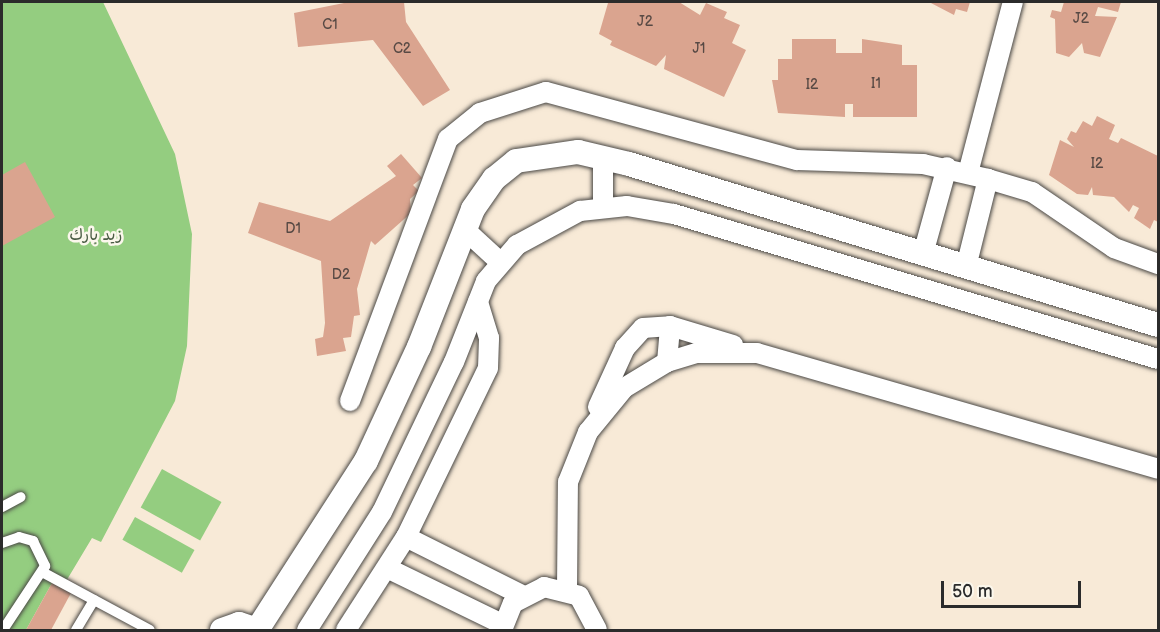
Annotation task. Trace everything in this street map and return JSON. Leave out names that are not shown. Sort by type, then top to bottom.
[{"type":"street","points":[[968,173],[1012,2]]},
{"type":"street","points":[[350,401],[448,139],[480,112],[509,100],[546,92],[821,164],[947,167],[988,178],[1032,192],[1114,248],[1158,264]]},
{"type":"street","points":[[222,630],[238,624],[257,630],[366,461],[419,347],[464,229],[494,179],[516,161],[578,152],[603,158],[1158,325]]},
{"type":"street","points":[[603,158],[603,207]]},
{"type":"street","points":[[923,254],[947,167]]},
{"type":"street","points":[[966,267],[988,178]]},
{"type":"street","points":[[307,630],[382,512],[478,302],[500,262],[557,219],[603,207],[674,214],[1158,359]]},
{"type":"street","points":[[464,229],[500,262]]},
{"type":"street","points":[[346,630],[406,537],[488,368],[489,338],[478,302]]},
{"type":"street","points":[[667,362],[670,326]]},
{"type":"street","points":[[567,590],[568,482],[625,348],[643,328],[670,326],[1158,468]]},
{"type":"street","points":[[625,348],[647,371]]},
{"type":"street","points":[[588,432],[624,388],[647,371],[697,353],[758,353]]},
{"type":"street","points":[[406,537],[522,595]]},
{"type":"street","points":[[387,568],[502,627],[522,595],[544,587],[567,590],[589,606],[597,630]]},
{"type":"lane","points":[[2,507],[21,497]]},
{"type":"lane","points":[[2,543],[19,537],[33,541],[45,559],[44,573],[3,630]]},
{"type":"lane","points":[[44,573],[150,630]]},
{"type":"lane","points":[[76,630],[94,600]]},
{"type":"green space","name":"زيد بارك","points":[[2,2],[103,2],[175,154],[192,234],[187,346],[175,401],[101,542],[92,538],[65,583],[52,583],[26,630],[2,630]]},
{"type":"green space","points":[[162,469],[221,502],[200,540],[141,507]]},
{"type":"green space","points":[[135,517],[194,550],[182,573],[122,540]]},
{"type":"building","points":[[349,2],[404,2],[406,22],[450,90],[423,106],[373,40],[298,47],[294,13]]},
{"type":"building","points":[[679,2],[700,15],[706,3],[727,12],[724,18],[740,25],[732,43],[746,50],[724,97],[664,69],[666,55],[656,66],[610,45],[612,41],[599,34],[608,3]]},
{"type":"building","points":[[929,2],[970,2],[967,12],[956,9],[954,15]]},
{"type":"building","points":[[1064,2],[1121,2],[1118,12],[1098,7],[1095,16],[1117,17],[1100,57],[1084,53],[1082,43],[1069,57],[1056,53],[1055,19],[1050,17],[1052,10],[1061,12]]},
{"type":"building","points":[[792,39],[836,39],[836,53],[862,53],[862,39],[902,45],[902,65],[917,65],[917,117],[853,117],[853,104],[845,104],[845,117],[778,113],[772,80],[778,80],[778,59],[792,59]]},
{"type":"building","points":[[1097,116],[1115,125],[1109,139],[1118,143],[1121,138],[1158,156],[1158,222],[1154,220],[1150,229],[1134,218],[1139,208],[1133,205],[1129,212],[1114,197],[1093,195],[1092,187],[1088,195],[1077,194],[1049,175],[1060,140],[1074,147],[1067,139],[1071,131],[1076,133],[1083,121],[1092,126]]},
{"type":"building","points":[[401,154],[422,178],[413,185],[419,191],[410,199],[411,213],[375,245],[371,241],[357,289],[360,315],[354,316],[351,337],[343,338],[346,351],[317,356],[315,339],[323,337],[325,323],[321,261],[248,233],[259,202],[330,221],[396,176],[387,166]]},
{"type":"building","points":[[25,162],[55,217],[2,246],[2,175]]},
{"type":"building","points":[[52,583],[71,593],[51,630],[26,630]]}]
